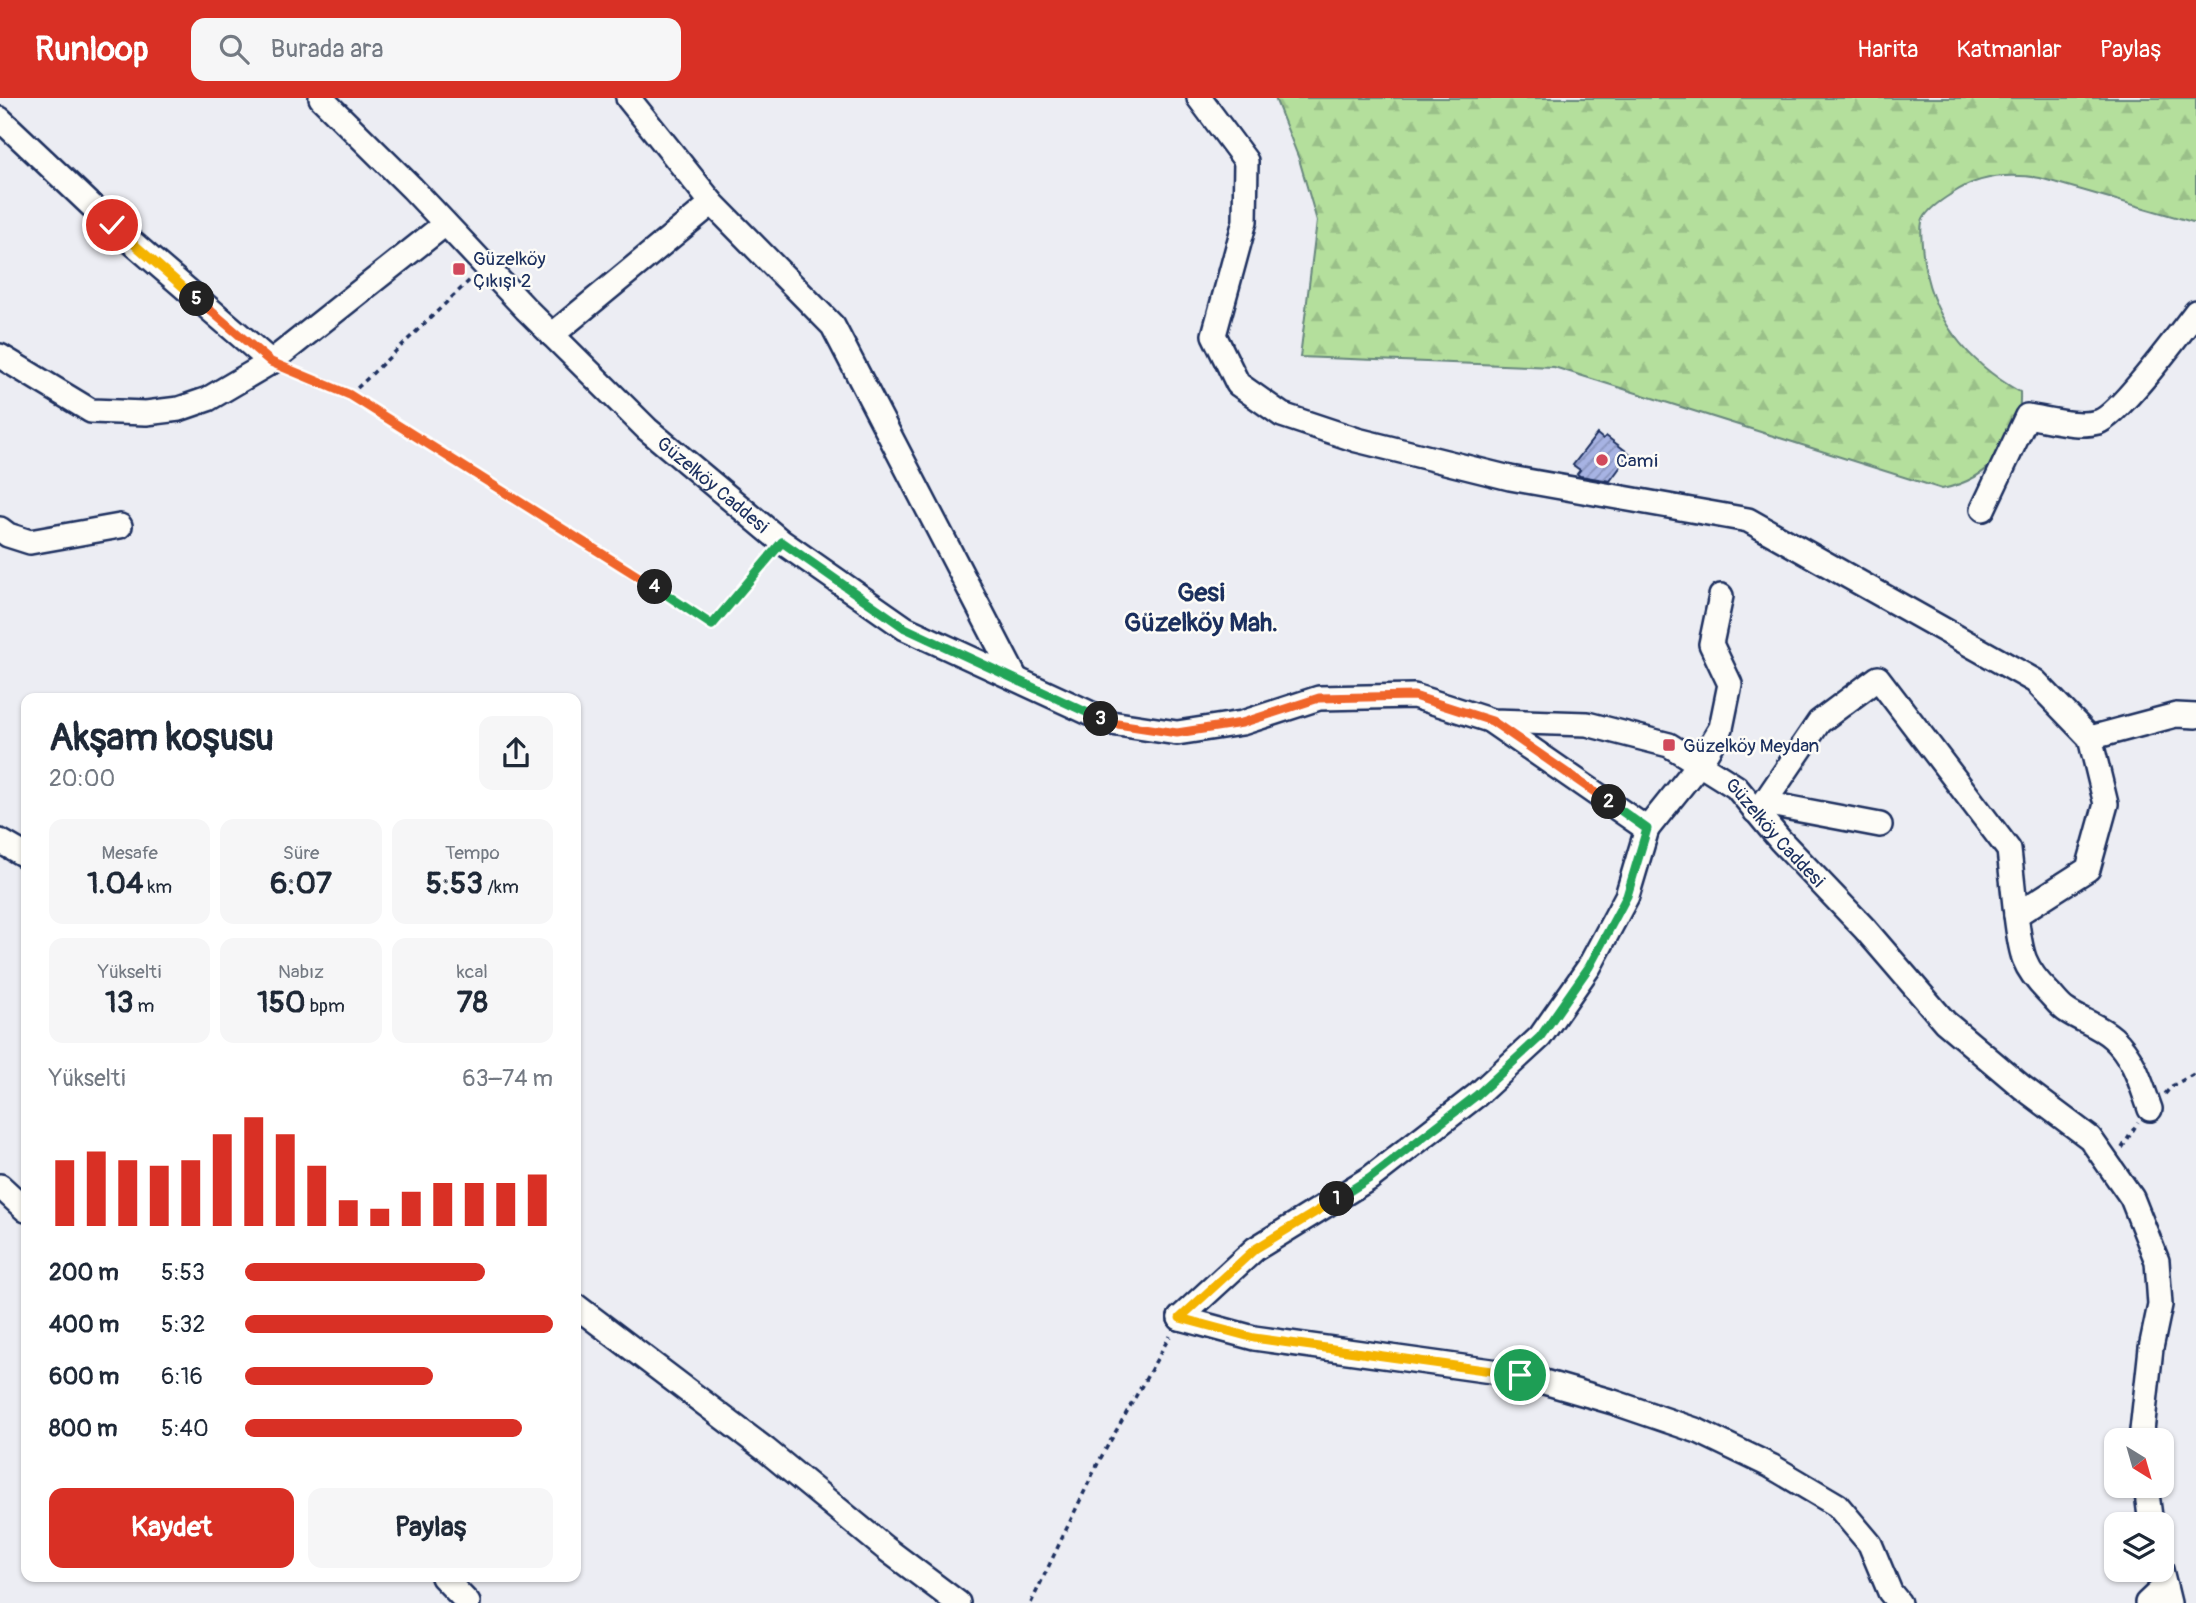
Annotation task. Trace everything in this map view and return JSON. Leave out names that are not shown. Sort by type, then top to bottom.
[{"type":"street","name":"Güzelköy Caddesi","points":[[321,98],[647,429],[782,542],[905,628],[1111,723],[1177,733],[1242,723],[1319,698],[1414,696],[1492,721],[1587,724],[1669,745],[1736,787],[1760,807],[1780,840],[1865,929],[1945,1022],[2022,1087],[2090,1138],[2132,1198],[2157,1261],[2160,1305],[2151,1348],[2142,1428]]},
{"type":"street","points":[[628,98],[712,203],[833,326],[1015,677]]},
{"type":"street","points":[[1199,98],[1246,161],[1245,221],[1214,335],[1238,384],[1282,415],[1357,440],[1510,478],[1748,520],[2035,681],[2090,738],[2106,804],[2088,869],[2016,915]]},
{"type":"street","points":[[0,119],[112,225],[271,362]]},
{"type":"street","points":[[552,335],[712,203]]},
{"type":"street","points":[[0,356],[91,411],[179,409],[208,399],[271,362],[445,223]]},
{"type":"street","points":[[1983,509],[2027,415],[2088,423],[2106,418],[2133,390],[2196,312]]},
{"type":"street","points":[[0,529],[8,535],[30,542],[120,526]]},
{"type":"street","points":[[1180,1318],[1255,1249],[1370,1178],[1477,1095],[1540,1037],[1589,967],[1627,896],[1647,829],[1700,764],[1721,729],[1730,684],[1711,644],[1721,596]]},
{"type":"street","points":[[1880,825],[1760,807],[1819,722],[1878,678],[2009,850],[2022,956],[2028,968],[2066,1011],[2084,1018],[2112,1037],[2124,1050],[2133,1065],[2150,1109]]},
{"type":"street","points":[[2090,738],[2176,715],[2196,716]]},
{"type":"street","points":[[1492,721],[1647,829]]},
{"type":"street","points":[[0,841],[21,853]]},
{"type":"street","points":[[0,1186],[21,1205]]},
{"type":"street","points":[[581,1310],[766,1450],[885,1548],[958,1603]]},
{"type":"street","points":[[1180,1318],[1254,1338],[1520,1375],[1613,1402],[1698,1431],[1771,1466],[1837,1505],[1870,1544],[1890,1591],[1899,1603]]},
{"type":"street","points":[[448,1582],[468,1603]]},
{"type":"street","points":[[2147,1603],[2165,1586]]},
{"type":"path","points":[[350,395],[485,265]]},
{"type":"path","points":[[271,362],[350,395],[712,625],[782,542]]},
{"type":"path","points":[[1031,1603],[1099,1461],[1180,1318]]},
{"type":"green space","points":[[1275,98],[2196,98],[2196,223],[2040,178],[2017,176],[1973,182],[1931,209],[1922,222],[1922,246],[1933,298],[1942,317],[1968,352],[2020,392],[2016,427],[2000,456],[1975,477],[1942,489],[1554,367],[1300,357],[1317,221],[1299,159]]},
{"type":"building","name":"Cami","points":[[1597,434],[1603,439],[1606,436],[1630,454],[1610,481],[1580,476],[1577,474],[1580,470],[1573,465]]},
{"type":"place","name":"Güzelköy Çıkışı 2","points":[[459,269]]},
{"type":"place","name":"Cami","points":[[1602,460]]},
{"type":"place","name":"Güzelköy Meydan","points":[[1669,745]]},
{"type":"district","name":"Gesi Güzelköy Mah.","points":[[1201,607]]},
{"type":"route","points":[[112,225],[271,362],[350,395],[712,625],[782,542],[905,628],[1111,723],[1177,733],[1242,723],[1319,698],[1414,696],[1492,721],[1647,829],[1627,896],[1589,967],[1540,1037],[1477,1095],[1370,1178],[1255,1249],[1180,1318],[1254,1338],[1520,1375]]}]
